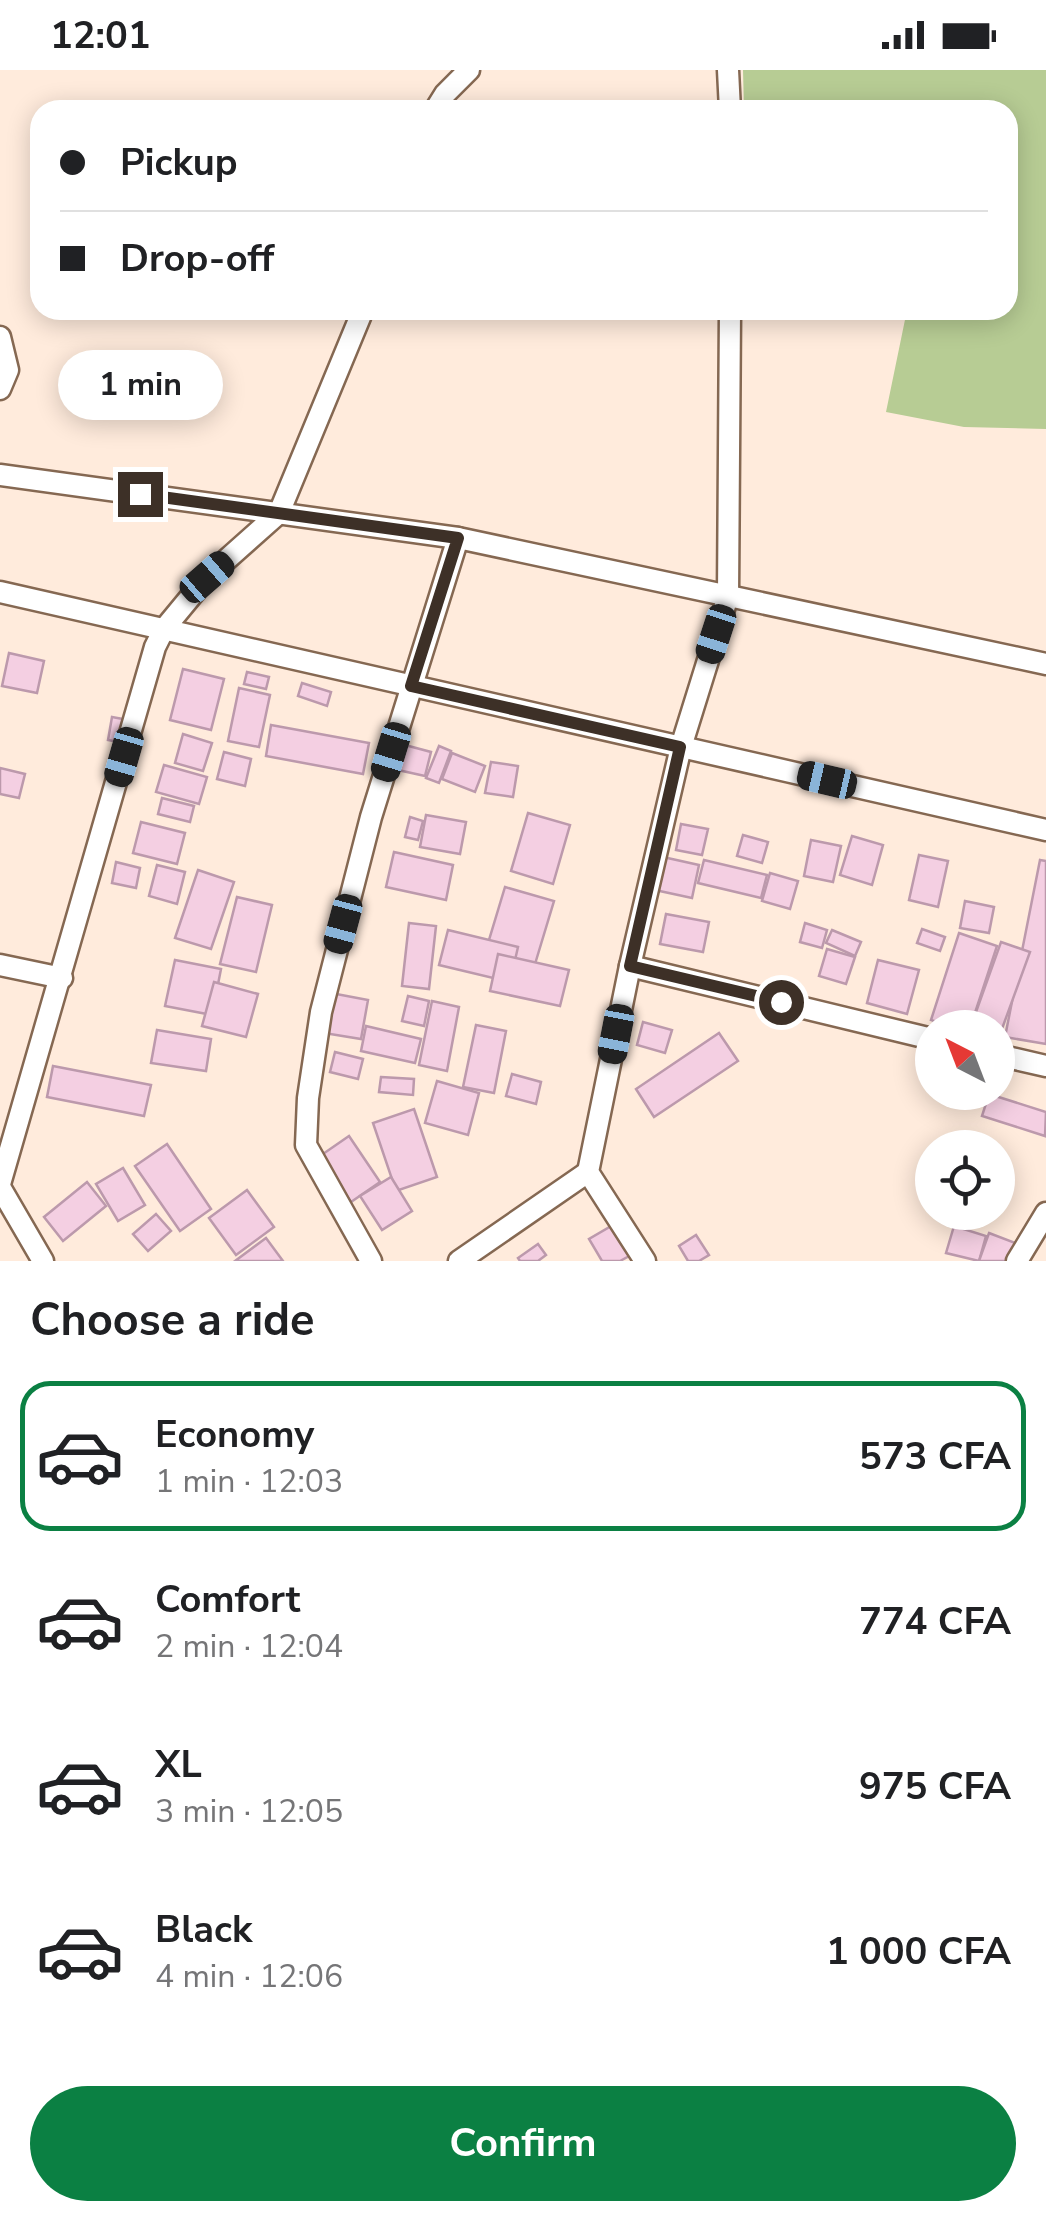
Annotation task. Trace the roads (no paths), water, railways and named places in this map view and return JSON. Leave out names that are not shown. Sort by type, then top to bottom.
[{"type":"street","points":[[441,100],[469,70]]},
{"type":"street","points":[[728,70],[730,100]]},
{"type":"street","points":[[43,1261],[0,1186],[155,647],[164,629],[207,577],[280,513],[359,320]]},
{"type":"street","points":[[458,1261],[588,1172],[680,747],[728,596],[730,320]]},
{"type":"street","points":[[0,337],[8,370],[0,389]]},
{"type":"street","points":[[0,475],[458,538],[1046,664]]},
{"type":"street","points":[[372,1261],[304,1137],[321,1012],[371,818],[458,538]]},
{"type":"street","points":[[0,592],[1046,830]]},
{"type":"street","points":[[0,965],[62,978]]},
{"type":"street","points":[[630,966],[915,1035]]},
{"type":"street","points":[[1015,1059],[1046,1066]]},
{"type":"street","points":[[588,1172],[645,1261]]},
{"type":"street","points":[[1017,1261],[1046,1213]]}]
